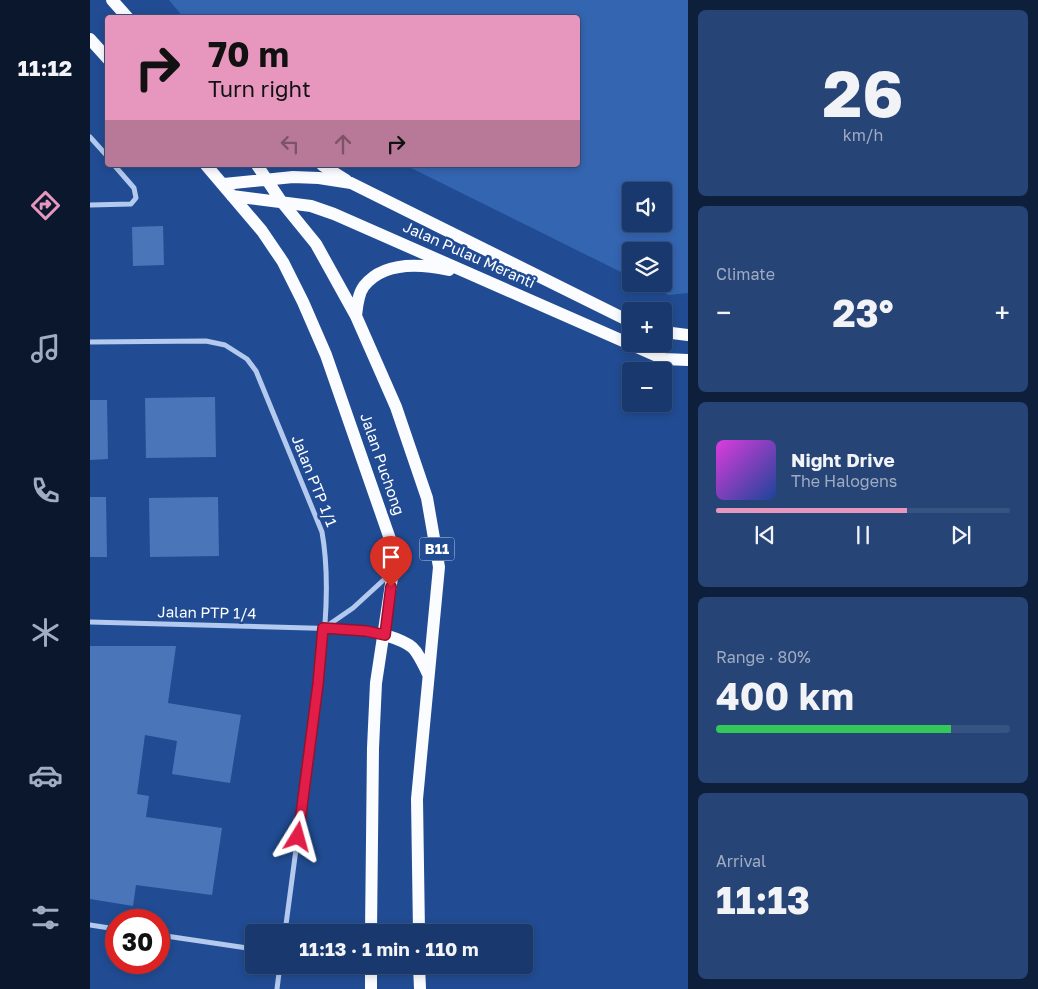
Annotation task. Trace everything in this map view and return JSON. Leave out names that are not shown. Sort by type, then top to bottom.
[{"type":"main road","points":[[112,0],[125,15]]},
{"type":"main road","points":[[90,39],[105,56]]},
{"type":"main road","name":"Jalan Puchong","points":[[208,167],[262,231],[282,262],[303,302],[326,355],[390,539],[393,571],[385,635],[376,683],[373,748],[371,924]]},
{"type":"main road","name":"Jalan Puchong","points":[[258,167],[282,202],[316,244],[356,316],[396,407],[427,498],[439,567],[417,799],[418,924]]},
{"type":"main road","points":[[325,167],[351,183]]},
{"type":"main road","name":"Jalan Pulau Meranti","points":[[224,184],[310,178],[351,183],[622,318]]},
{"type":"main road","name":"Jalan Pulau Meranti","points":[[232,196],[312,206],[664,359],[688,360]]},
{"type":"main road","points":[[356,316],[358,301],[364,286],[378,274],[394,268],[416,265],[436,267],[483,279]]},
{"type":"main road","points":[[672,333],[688,335]]},
{"type":"main road","points":[[385,635],[408,642],[418,652],[428,674]]},
{"type":"main road","points":[[371,974],[371,989]]},
{"type":"main road","points":[[420,974],[420,989]]},
{"type":"street","points":[[90,137],[105,154]]},
{"type":"street","points":[[90,205],[131,204],[136,198],[134,188],[116,167]]},
{"type":"street","name":"Jalan PTP 1/1","points":[[90,342],[206,342],[226,345],[246,359],[256,371],[322,532],[326,556],[318,684],[285,924]]},
{"type":"street","points":[[323,628],[353,608],[393,571]]},
{"type":"street","name":"Jalan PTP 1/4","points":[[90,622],[323,628],[366,631],[385,635]]},
{"type":"street","points":[[90,925],[105,927]]},
{"type":"street","points":[[170,937],[245,949]]},
{"type":"street","points":[[277,989],[279,974]]},
{"type":"shaded area","points":[[169,0],[688,0],[688,293],[669,295],[663,292],[672,292],[672,242],[622,242],[622,273],[409,167],[580,167],[580,15],[182,15]]},
{"type":"building","points":[[163,226],[164,265],[133,266],[132,227]]},
{"type":"building","points":[[215,397],[216,457],[146,458],[145,398]]},
{"type":"building","points":[[90,400],[107,400],[108,459],[90,460]]},
{"type":"building","points":[[90,497],[106,497],[107,557],[90,557]]},
{"type":"building","points":[[218,497],[219,556],[150,557],[149,498]]},
{"type":"building","points":[[90,646],[176,646],[168,703],[241,715],[230,783],[172,774],[177,741],[145,735],[137,794],[149,796],[146,817],[222,828],[212,895],[136,885],[133,906],[90,899]]},
{"type":"route","points":[[298,837],[318,684],[323,628],[366,631],[385,635],[391,587]]}]
